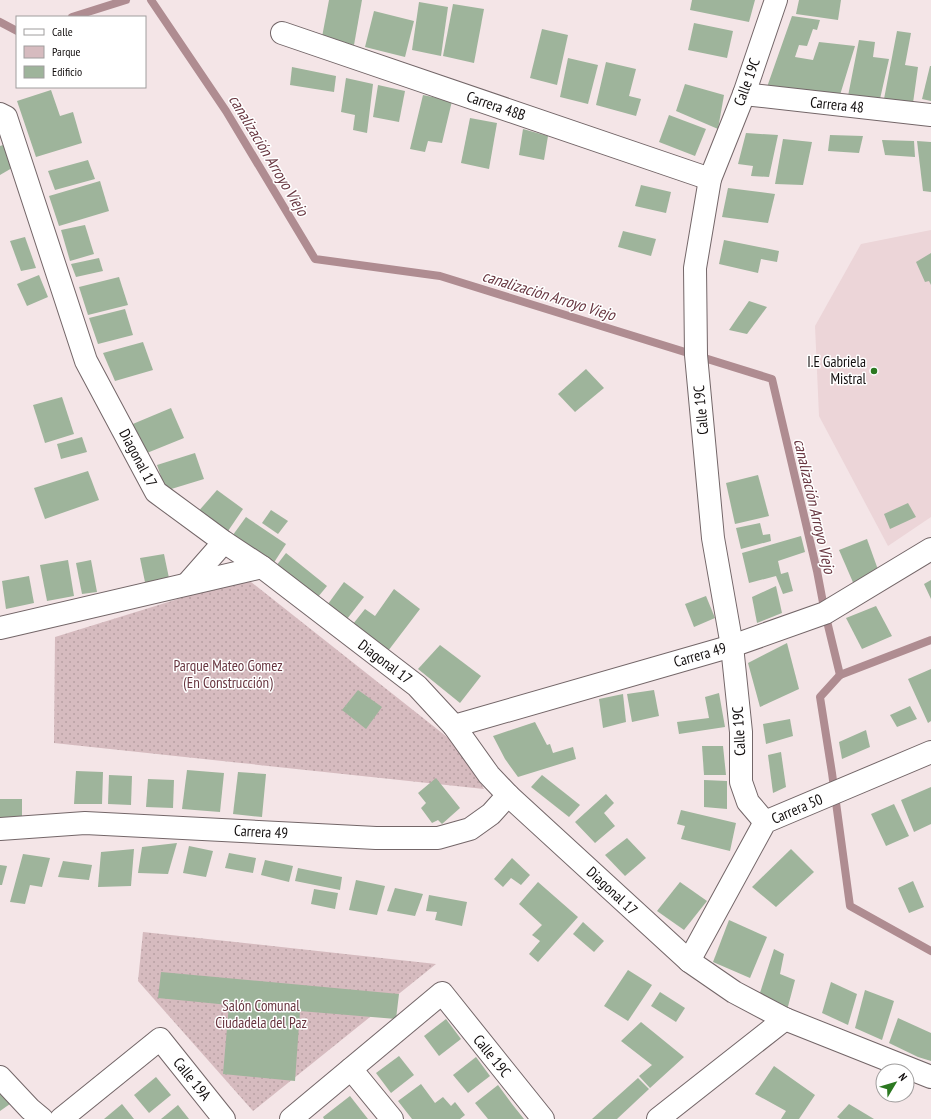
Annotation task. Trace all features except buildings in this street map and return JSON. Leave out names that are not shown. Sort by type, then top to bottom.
[{"type":"street","name":"Calle 19C","points":[[765,822],[748,802],[741,782],[741,732],[732,646],[713,538],[696,349],[695,268],[710,179],[744,94],[776,0]]},
{"type":"street","name":"Carrera 48B","points":[[282,33],[710,179]]},
{"type":"street","name":"Carrera 48","points":[[744,94],[931,115]]},
{"type":"street","name":"Diagonal 17","points":[[2,112],[86,361],[156,492],[224,542],[262,567],[417,686],[454,726],[489,775],[508,795],[688,961],[734,992],[784,1019],[931,1077]]},
{"type":"street","points":[[187,584],[224,542]]},
{"type":"street","name":"Carrera 49","points":[[454,726],[732,646],[825,613],[931,549]]},
{"type":"street","points":[[0,628],[262,567]]},
{"type":"street","name":"Carrera 50","points":[[688,961],[765,822],[931,752]]},
{"type":"street","name":"Carrera 49","points":[[0,830],[85,823],[376,838],[438,838],[470,829],[492,814],[508,795]]},
{"type":"street","name":"Calle 19C","points":[[351,1070],[442,993],[543,1119]]},
{"type":"street","points":[[658,1119],[784,1019]]},
{"type":"street","name":"Calle 19A","points":[[61,1119],[160,1039],[224,1119]]},
{"type":"street","points":[[291,1119],[351,1070],[392,1119]]},
{"type":"street","points":[[0,1077],[30,1116]]},
{"type":"shaded area","name":"I.E Gabriela Mistral","points":[[931,230],[931,517],[888,546],[819,416],[815,326],[861,244]]},
{"type":"green space","name":"Parque Mateo Gomez (En Construcción)","points":[[246,578],[461,748],[484,789],[54,743],[55,637]]},
{"type":"green space","name":"Salón Comunal Ciudadela del Paz","points":[[143,932],[436,964],[253,1111],[138,981]]},
{"type":"waterway","name":"canalización Arroyo Viejo","points":[[75,16],[126,0]]},
{"type":"waterway","name":"canalización Arroyo Viejo","points":[[151,0],[226,111],[315,259],[440,276],[772,379],[840,675]]},
{"type":"waterway","name":"canalización Arroyo Viejo","points":[[0,22],[16,30]]},
{"type":"waterway","name":"canalización Arroyo Viejo","points":[[931,640],[840,675],[820,697],[850,906],[931,951]]},
{"type":"place","name":"I.E Gabriela Mistral","points":[[874,371]]}]
